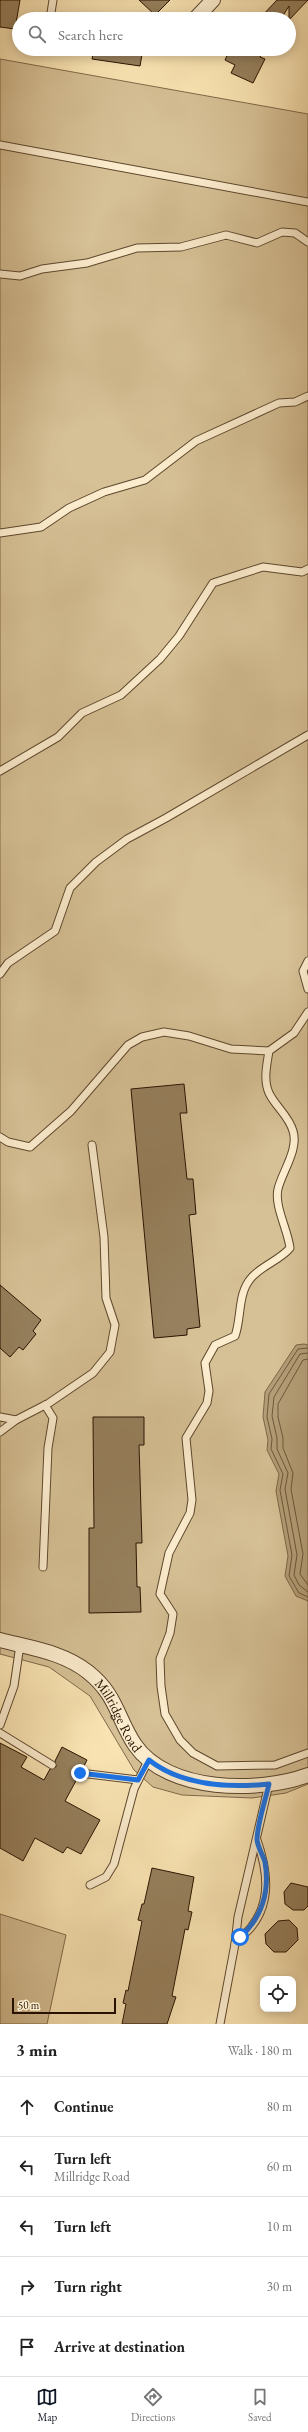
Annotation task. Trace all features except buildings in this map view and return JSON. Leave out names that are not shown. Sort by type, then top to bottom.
[{"type":"street","points":[[202,12],[213,0]]},
{"type":"street","name":"Millridge Road","points":[[0,1640],[62,1656],[88,1672],[102,1685],[114,1702],[129,1734],[149,1760],[170,1773],[198,1781],[233,1786],[269,1784],[308,1775]]},
{"type":"lane","points":[[51,12],[53,0]]},
{"type":"lane","points":[[0,145],[308,202]]},
{"type":"lane","points":[[0,274],[20,276],[42,269],[87,262],[137,248],[181,247],[226,235],[257,243],[282,232],[295,233],[308,242]]},
{"type":"lane","points":[[0,533],[41,527],[76,505],[104,492],[145,480],[196,441],[279,403],[295,402],[308,396]]},
{"type":"lane","points":[[0,771],[58,737],[82,713],[121,695],[160,659],[180,636],[213,583],[263,567],[302,572],[308,569]]},
{"type":"lane","points":[[0,974],[8,963],[55,931],[70,888],[96,862],[127,839],[166,818],[308,735]]},
{"type":"lane","points":[[308,961],[303,971],[308,989]]},
{"type":"lane","points":[[0,1137],[8,1142],[30,1146],[71,1111],[128,1046],[142,1037],[164,1032],[189,1036],[231,1049],[269,1051],[294,1033],[308,1012]]},
{"type":"lane","points":[[269,1051],[265,1074],[269,1093],[280,1107],[294,1131],[294,1145],[278,1191],[279,1207],[288,1233],[290,1248],[284,1255],[252,1277],[244,1290],[239,1306],[240,1322],[235,1336],[215,1345],[205,1363],[209,1391],[207,1403],[186,1438],[192,1500],[190,1514],[169,1553],[160,1594],[173,1614],[170,1633],[160,1659],[161,1686],[165,1714],[180,1740],[193,1753],[217,1766],[275,1765],[308,1752]]},
{"type":"lane","points":[[0,1432],[16,1420],[45,1405],[93,1373],[110,1352],[116,1324],[106,1298],[104,1237],[92,1145]]},
{"type":"lane","points":[[43,1568],[48,1448],[53,1418],[45,1405]]},
{"type":"lane","points":[[0,1417],[16,1420]]},
{"type":"lane","points":[[0,1725],[14,1686],[20,1645]]},
{"type":"lane","points":[[0,1733],[52,1765]]},
{"type":"lane","points":[[90,1885],[106,1877],[114,1864],[125,1820],[138,1780],[149,1760]]},
{"type":"lane","points":[[80,1773],[138,1780]]},
{"type":"lane","points":[[220,2024],[235,1944],[238,1917],[269,1784]]},
{"type":"lane","points":[[235,1944],[259,1915],[265,1896],[264,1861],[257,1840]]},
{"type":"shaded area","points":[[0,59],[308,114],[308,1784],[286,1793],[252,1798],[182,1795],[153,1787],[134,1770],[90,1696],[49,1667],[0,1654]]},
{"type":"shaded area","points":[[0,1914],[66,1935],[47,2024],[0,2024]]},
{"type":"water","points":[[296,1345],[308,1345],[308,1601],[296,1596],[285,1576],[288,1556],[276,1491],[279,1474],[267,1450],[268,1440],[263,1417],[265,1392]]},
{"type":"route","points":[[80,1773],[138,1780],[149,1760],[156,1766],[170,1773],[198,1781],[233,1786],[269,1784],[257,1840],[264,1861],[266,1879],[265,1896],[259,1915],[251,1927],[240,1937]]}]
